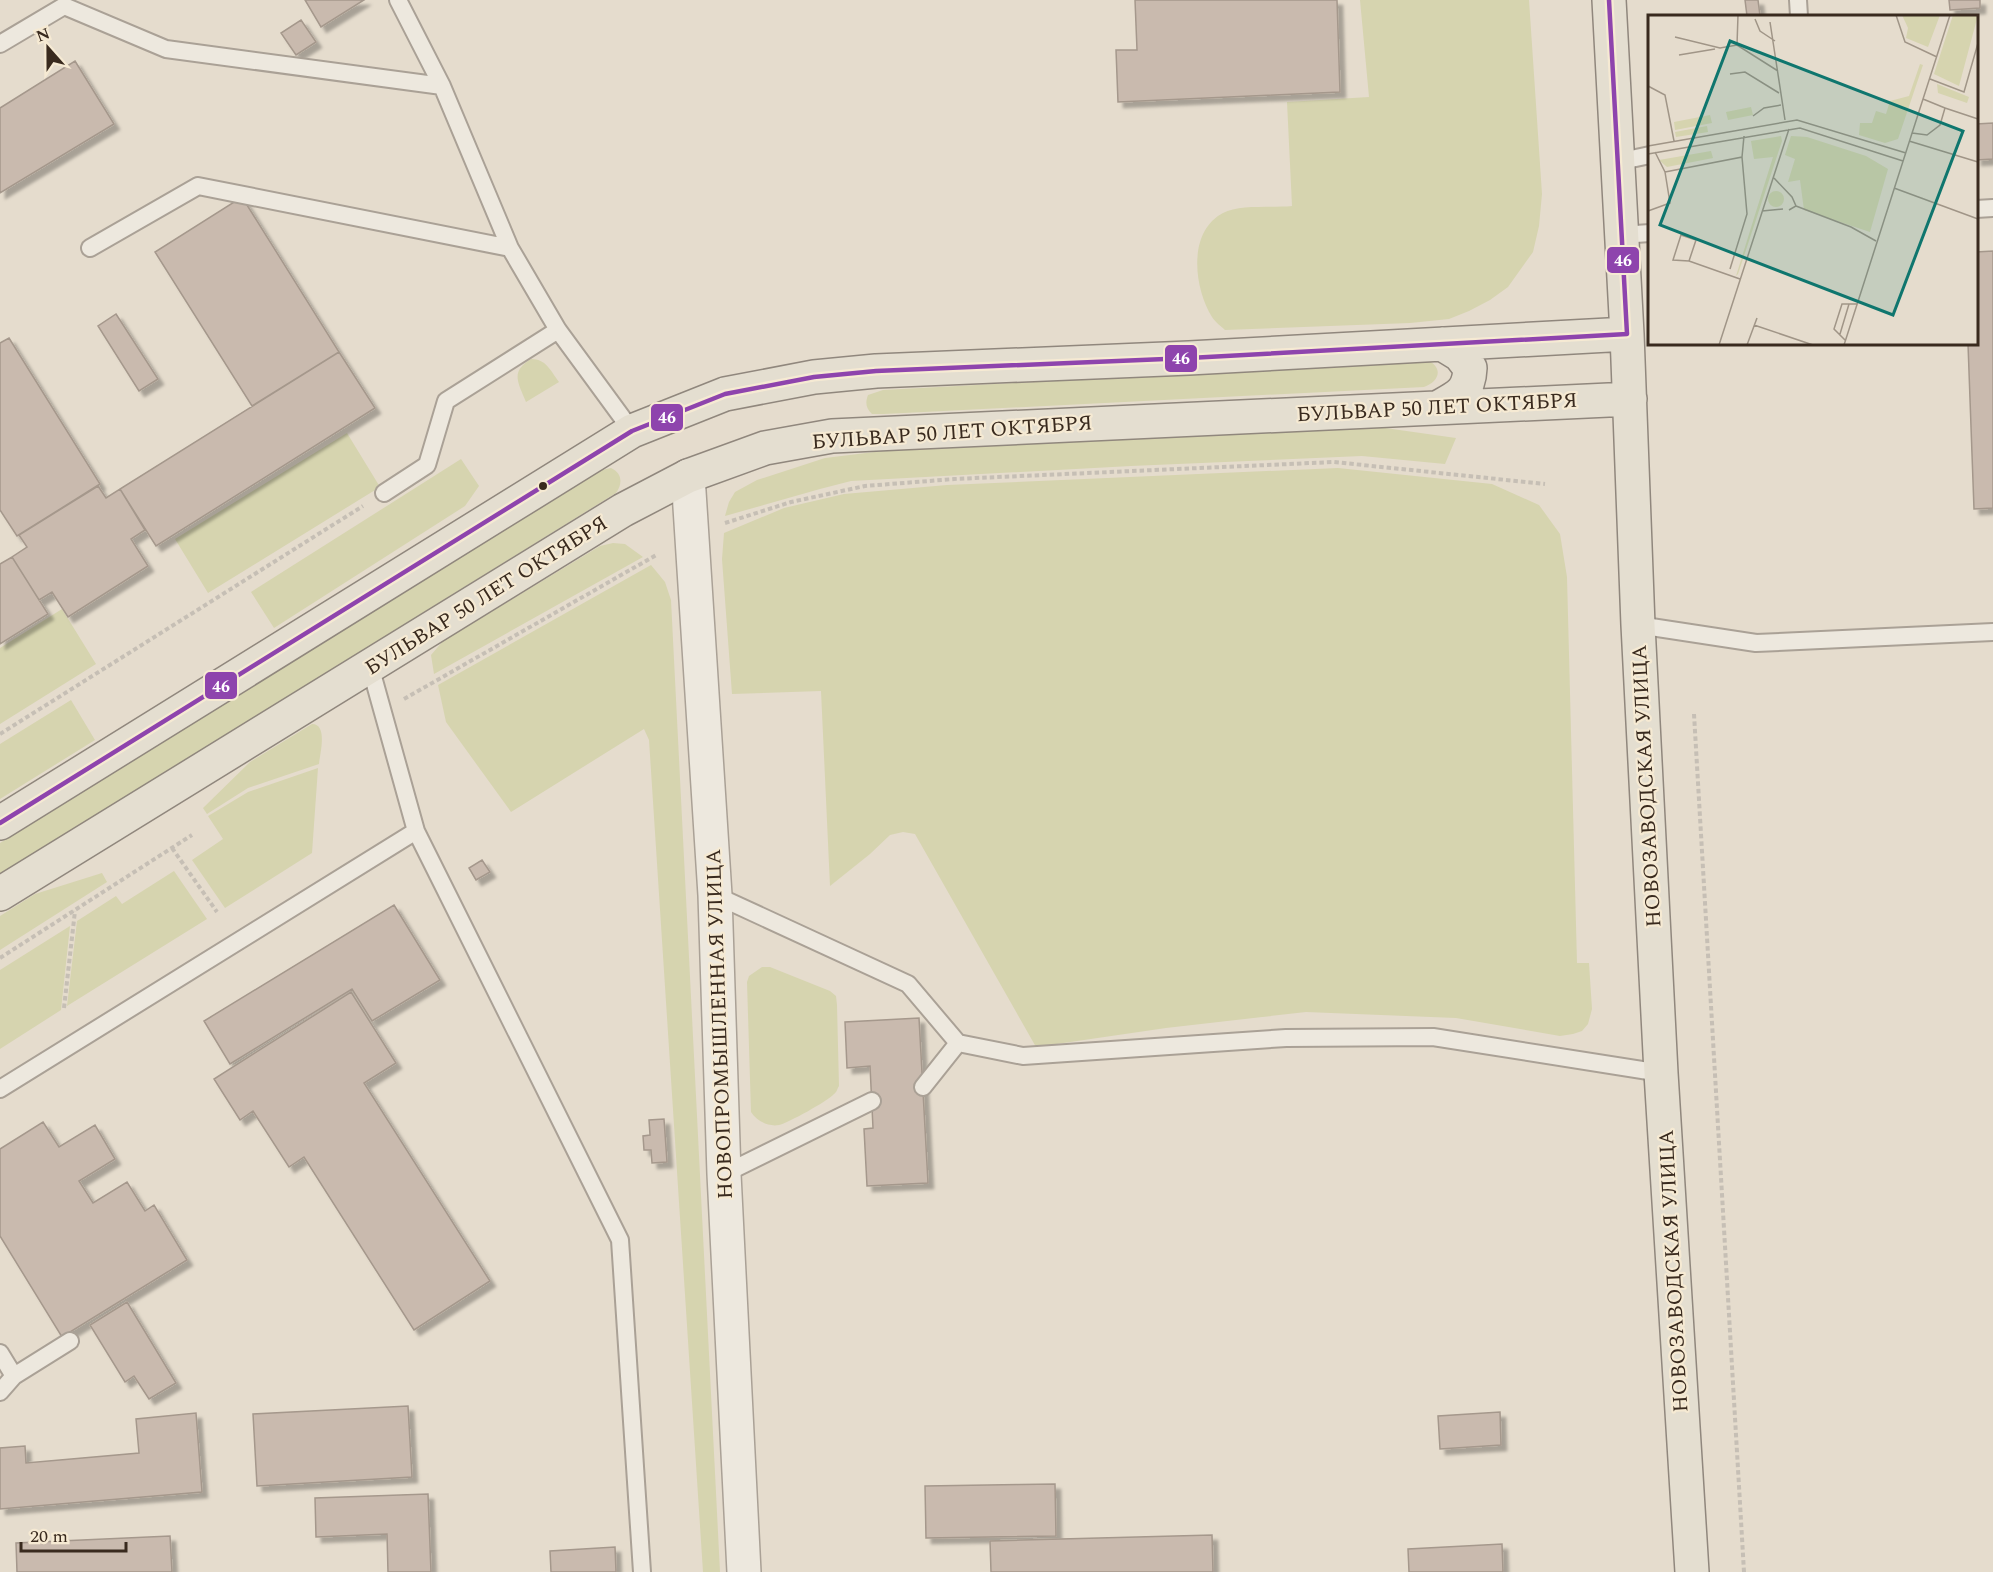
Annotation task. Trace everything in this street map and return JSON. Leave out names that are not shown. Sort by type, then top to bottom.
[{"type":"main road","name":"НОВОЗАВОДСКАЯ УЛИЦА","points":[[1609,0],[1617,162],[1635,234],[1627,334],[1638,625],[1661,1073],[1692,1572]]},
{"type":"main road","points":[[0,823],[632,431],[725,394],[814,377],[888,371],[1177,359],[1627,334]]},
{"type":"main road","points":[[1439,407],[1460,396],[1469,382],[1470,368],[1460,355],[1442,344]]},
{"type":"main road","name":"БУЛЬВАР 50 ЛЕТ ОКТЯБРЯ","points":[[0,894],[596,526],[688,476],[765,448],[832,436],[1630,399]]},
{"type":"street","name":"НОВОПРОМЫШЛЕННАЯ УЛИЦА","points":[[688,476],[715,895],[724,1174],[744,1572]]},
{"type":"lane","points":[[398,0],[442,86],[510,248],[558,330],[632,431]]},
{"type":"lane","points":[[1798,0],[1799,15]]},
{"type":"lane","points":[[0,44],[63,3],[166,48],[442,86]]},
{"type":"lane","points":[[1617,162],[1648,155]]},
{"type":"lane","points":[[90,248],[198,186],[510,248]]},
{"type":"lane","points":[[1978,209],[1993,208]]},
{"type":"lane","points":[[384,493],[427,465],[446,401],[558,330]]},
{"type":"lane","points":[[1638,625],[1756,643],[1993,632]]},
{"type":"lane","points":[[370,666],[416,831],[620,1240],[642,1572]]},
{"type":"lane","points":[[0,1089],[416,831]]},
{"type":"lane","points":[[715,895],[908,984],[958,1043],[1023,1056],[1286,1038],[1433,1037],[1661,1073]]},
{"type":"lane","points":[[923,1087],[958,1043]]},
{"type":"lane","points":[[724,1174],[872,1101]]},
{"type":"lane","points":[[0,1392],[14,1376],[70,1341]]},
{"type":"lane","points":[[0,1353],[14,1376]]},
{"type":"path","points":[[383,711],[692,534],[791,502],[854,488],[954,479],[1334,462],[1545,484]]},
{"type":"path","points":[[0,734],[384,493]]},
{"type":"path","points":[[1695,714],[1743,1572]]},
{"type":"path","points":[[0,958],[192,835]]},
{"type":"path","points":[[172,848],[218,912]]},
{"type":"path","points":[[64,1008],[75,910]]},
{"type":"shaded area","points":[[1360,0],[1529,0],[1542,194],[1539,226],[1533,252],[1508,287],[1490,300],[1449,319],[1410,323],[1225,330],[1212,317],[1201,291],[1197,261],[1204,233],[1211,222],[1230,210],[1247,207],[1292,206],[1287,102],[1369,97]]},
{"type":"shaded area","points":[[531,359],[544,363],[559,382],[526,402],[518,373],[520,368]]},
{"type":"shaded area","points":[[1429,361],[1438,371],[1436,379],[1424,387],[884,414],[872,414],[866,403],[868,395],[883,390]]},
{"type":"shaded area","points":[[1364,425],[1456,438],[1445,464],[1362,456],[851,481],[725,516],[735,492],[757,480],[825,458],[899,449]]},
{"type":"shaded area","points":[[347,433],[380,487],[208,593],[175,539]]},
{"type":"shaded area","points":[[461,459],[479,486],[465,506],[274,628],[251,592]]},
{"type":"shaded area","points":[[611,468],[620,479],[620,486],[616,493],[0,875],[0,843],[602,470]]},
{"type":"shaded area","points":[[1338,468],[1492,484],[1539,505],[1560,534],[1567,577],[1577,963],[1589,963],[1592,1009],[1588,1024],[1582,1031],[1560,1036],[1456,1018],[1306,1012],[1166,1028],[1036,1047],[915,834],[903,832],[890,835],[830,886],[821,691],[732,694],[722,559],[724,533],[784,508],[844,494],[947,485]]},
{"type":"shaded area","points":[[613,543],[625,544],[643,557],[434,674],[431,655],[443,641],[600,546]]},
{"type":"shaded area","points":[[651,565],[665,582],[671,600],[720,1572],[703,1572],[649,740],[644,729],[511,812],[446,722],[438,685]]},
{"type":"shaded area","points":[[62,609],[96,664],[0,724],[0,648]]},
{"type":"shaded area","points":[[71,700],[95,740],[0,799],[0,744]]},
{"type":"shaded area","points":[[312,724],[317,725],[322,734],[319,764],[248,788],[207,814],[203,808],[250,762]]},
{"type":"shaded area","points":[[318,768],[312,853],[225,908],[192,860],[223,839],[208,816],[248,792]]},
{"type":"shaded area","points":[[174,871],[207,919],[67,1006],[77,921],[116,896],[122,904]]},
{"type":"shaded area","points":[[102,873],[107,882],[0,950],[0,916],[35,894]]},
{"type":"shaded area","points":[[70,926],[61,1010],[0,1049],[0,970]]},
{"type":"shaded area","points":[[762,967],[770,967],[830,991],[836,996],[837,1005],[839,1086],[835,1093],[824,1102],[779,1125],[763,1123],[751,1112],[747,982],[749,976]]},
{"type":"building","points":[[305,0],[364,0],[321,27]]},
{"type":"building","points":[[1135,0],[1337,0],[1340,92],[1118,102],[1116,50],[1137,50]]},
{"type":"building","points":[[1745,0],[1758,0],[1760,15],[1747,15]]},
{"type":"building","points":[[1949,0],[1980,0],[1980,8],[1950,10]]},
{"type":"building","points":[[301,20],[316,42],[296,55],[281,33]]},
{"type":"building","points":[[75,61],[114,124],[0,193],[0,108]]},
{"type":"building","points":[[1993,123],[1993,159],[1978,160],[1978,124]]},
{"type":"building","points":[[242,197],[339,352],[252,406],[155,252]]},
{"type":"building","points":[[1993,251],[1993,508],[1974,509],[1968,345],[1978,345],[1978,252]]},
{"type":"building","points":[[116,314],[158,379],[139,391],[98,326]]},
{"type":"building","points":[[9,338],[100,484],[17,536],[0,510],[0,343]]},
{"type":"building","points":[[339,352],[375,408],[156,546],[120,489]]},
{"type":"building","points":[[98,486],[106,498],[120,489],[145,530],[131,539],[148,566],[68,617],[52,592],[39,600],[12,557],[27,547],[19,535]]},
{"type":"building","points":[[12,557],[48,614],[0,644],[0,564]]},
{"type":"building","points":[[482,860],[490,872],[476,880],[469,868]]},
{"type":"building","points":[[394,905],[440,980],[372,1021],[352,989],[230,1064],[204,1021]]},
{"type":"building","points":[[351,992],[396,1063],[364,1083],[490,1281],[414,1330],[304,1157],[289,1167],[253,1111],[240,1120],[214,1079]]},
{"type":"building","points":[[919,1018],[928,1183],[867,1186],[864,1129],[873,1128],[870,1066],[847,1068],[845,1022]]},
{"type":"building","points":[[664,1119],[667,1162],[652,1163],[651,1150],[644,1150],[643,1136],[650,1135],[649,1120]]},
{"type":"building","points":[[43,1122],[59,1147],[95,1125],[115,1159],[79,1181],[93,1203],[127,1182],[145,1211],[154,1205],[187,1260],[62,1337],[0,1236],[0,1149]]},
{"type":"building","points":[[127,1302],[176,1383],[149,1399],[134,1376],[125,1382],[90,1325]]},
{"type":"building","points":[[408,1406],[412,1477],[257,1486],[253,1414]]},
{"type":"building","points":[[1500,1412],[1501,1445],[1440,1449],[1438,1416]]},
{"type":"building","points":[[196,1413],[202,1492],[0,1509],[0,1448],[25,1446],[26,1463],[139,1453],[136,1419]]},
{"type":"building","points":[[1055,1484],[1056,1536],[926,1538],[925,1486]]},
{"type":"building","points":[[428,1494],[431,1572],[388,1572],[387,1534],[316,1537],[315,1498]]},
{"type":"building","points":[[1212,1535],[1213,1572],[991,1572],[990,1541]]},
{"type":"building","points":[[170,1536],[172,1572],[17,1572],[16,1543]]},
{"type":"building","points":[[1502,1544],[1503,1572],[1409,1572],[1408,1549]]},
{"type":"building","points":[[615,1547],[616,1572],[551,1572],[550,1551]]},
{"type":"transit line","name":"46","points":[[0,823],[632,431],[725,394],[814,377],[876,371],[1189,358],[1627,334],[1609,0]]}]
